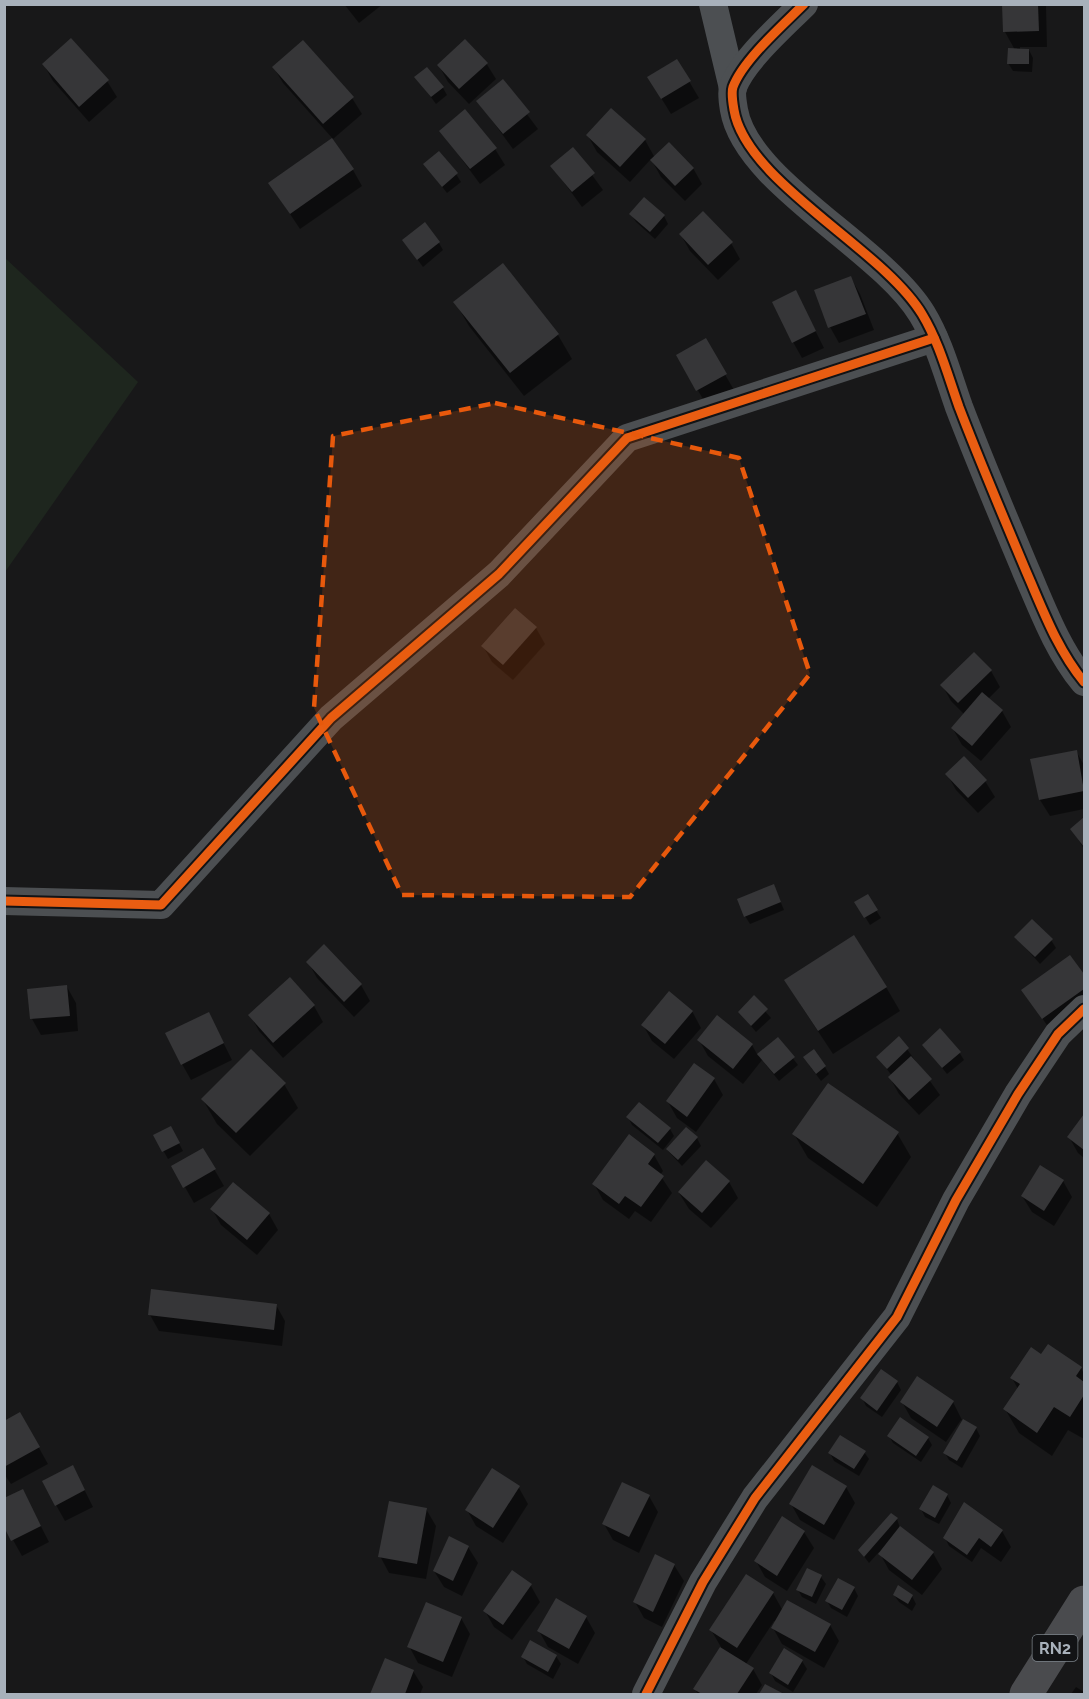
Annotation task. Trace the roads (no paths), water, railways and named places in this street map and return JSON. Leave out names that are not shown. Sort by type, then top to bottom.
[{"type":"highway","name":"RN2","points":[[1026,1695],[1084,1602]]},
{"type":"street","points":[[713,4],[732,88],[735,112],[742,133],[753,151],[797,197],[894,278],[922,314],[934,338],[982,468],[1060,650],[1084,682]]},
{"type":"street","points":[[732,88],[754,56],[804,4]]},
{"type":"street","points":[[4,901],[161,905],[331,718],[498,574],[627,438],[934,338]]},
{"type":"street","points":[[646,1695],[703,1582],[755,1498],[897,1317],[956,1200],[1018,1094],[1058,1034],[1084,1009]]}]
